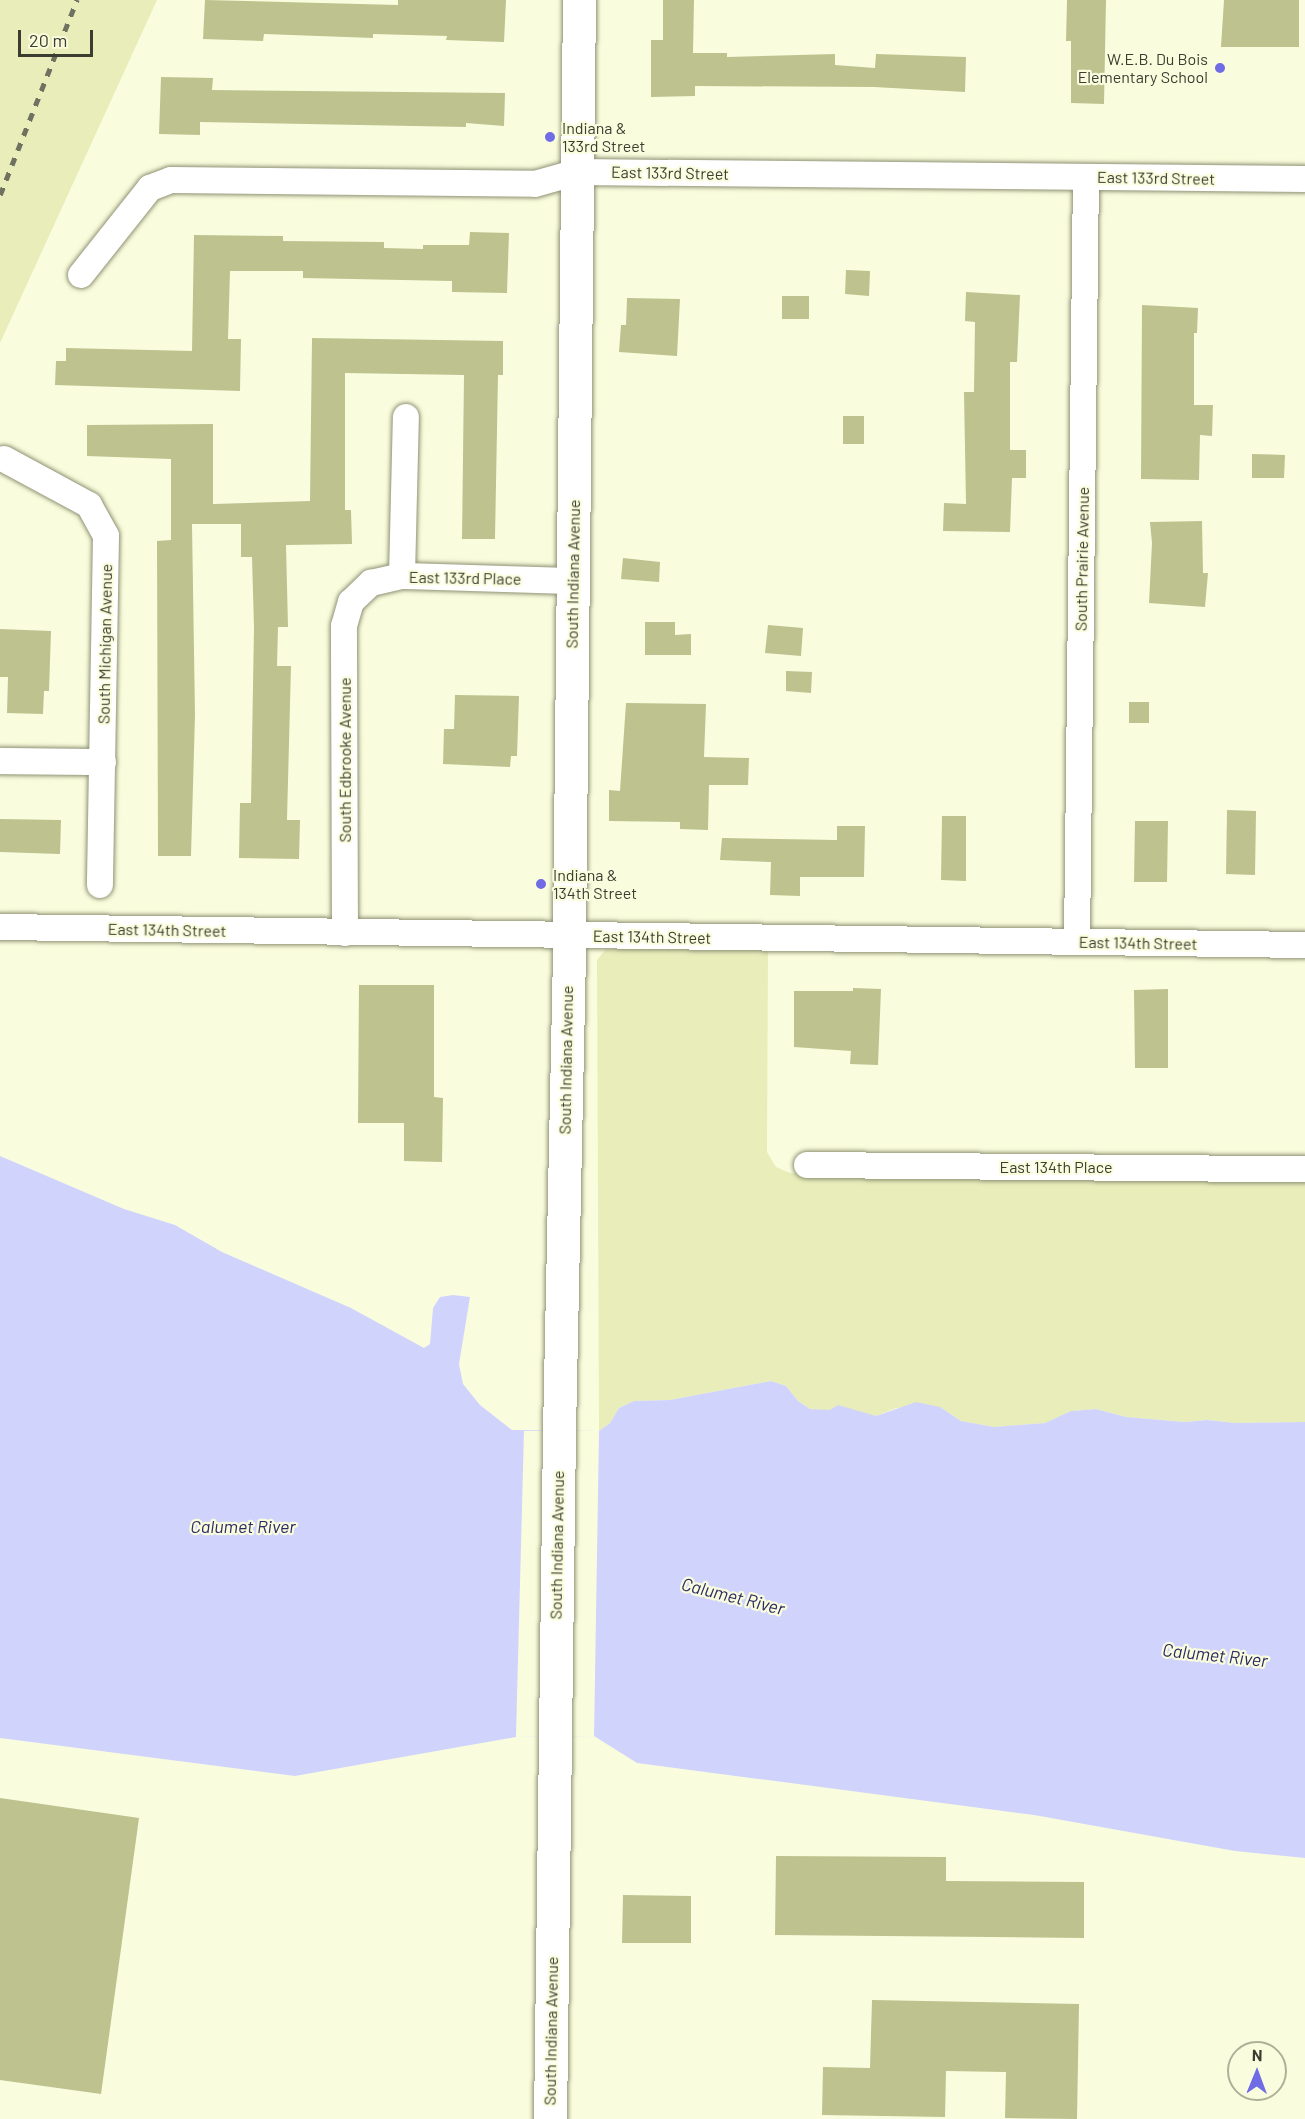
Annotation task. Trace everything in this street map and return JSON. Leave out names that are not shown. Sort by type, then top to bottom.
[{"type":"main road","name":"South Indiana Avenue","points":[[550,2119],[559,1431],[569,936],[579,0]]},
{"type":"street","name":"East 133rd Street","points":[[81,276],[150,188],[171,180],[536,184],[577,172],[1305,179]]},
{"type":"street","name":"South Prairie Avenue","points":[[1077,942],[1086,177]]},
{"type":"street","points":[[402,576],[406,417]]},
{"type":"street","name":"South Michigan Avenue","points":[[4,459],[89,505],[106,536],[100,885]]},
{"type":"street","name":"East 133rd Place","points":[[360,591],[378,581],[402,576],[573,581]]},
{"type":"street","name":"South Edbrooke Avenue","points":[[345,933],[344,626],[351,602],[360,591]]},
{"type":"street","points":[[0,761],[102,762]]},
{"type":"street","name":"East 134th Street","points":[[0,927],[1305,945]]},
{"type":"street","name":"East 134th Place","points":[[807,1165],[1305,1169]]},
{"type":"green space","points":[[0,0],[157,0],[0,343]]},
{"type":"green space","points":[[606,949],[768,949],[767,1152],[776,1167],[790,1173],[1305,1176],[1305,1422],[1236,1423],[1207,1420],[1185,1422],[1126,1417],[1096,1409],[1071,1411],[1046,1423],[994,1427],[961,1421],[940,1407],[896,1408],[876,1416],[810,1409],[798,1401],[786,1386],[771,1381],[670,1400],[634,1401],[619,1408],[610,1423],[599,1431],[597,960]]},
{"type":"water","name":"Calumet River","points":[[0,1156],[124,1209],[175,1225],[222,1252],[351,1308],[424,1348],[430,1344],[433,1308],[440,1297],[453,1295],[470,1297],[459,1364],[463,1384],[480,1405],[512,1430],[599,1431],[610,1423],[619,1408],[634,1401],[670,1400],[771,1381],[786,1386],[798,1401],[810,1409],[830,1410],[838,1405],[876,1416],[916,1402],[940,1407],[961,1421],[994,1427],[1045,1423],[1071,1411],[1096,1409],[1126,1417],[1185,1422],[1207,1420],[1236,1423],[1305,1422],[1305,1858],[1235,1851],[1034,1815],[637,1763],[594,1736],[516,1737],[295,1776],[0,1738]]},
{"type":"pier","points":[[524,1431],[599,1431],[594,1736],[516,1737]]},
{"type":"building","points":[[205,0],[398,5],[398,0],[506,0],[504,42],[446,40],[447,36],[373,34],[373,38],[264,34],[263,41],[203,39]]},
{"type":"building","points":[[663,0],[694,0],[693,53],[727,53],[727,57],[835,54],[835,65],[875,68],[876,54],[966,57],[965,92],[874,87],[695,86],[695,96],[651,97],[651,40],[663,40]]},
{"type":"building","points":[[1067,0],[1106,0],[1104,104],[1071,103],[1071,41],[1066,41]]},
{"type":"building","points":[[1224,0],[1299,0],[1299,47],[1221,47]]},
{"type":"building","points":[[161,77],[213,78],[212,90],[505,93],[504,126],[466,123],[466,127],[200,122],[200,135],[159,134]]},
{"type":"building","points":[[470,232],[509,233],[507,293],[452,292],[452,281],[303,278],[303,271],[230,271],[228,339],[241,339],[240,391],[55,385],[56,361],[66,361],[66,348],[192,351],[194,235],[283,236],[283,241],[384,242],[384,248],[423,249],[423,245],[469,245]]},
{"type":"building","points":[[846,270],[870,271],[869,296],[845,294]]},
{"type":"building","points":[[966,292],[1020,295],[1017,362],[1010,362],[1010,450],[1026,450],[1026,478],[1012,478],[1010,532],[943,531],[944,503],[966,504],[964,392],[974,392],[975,322],[965,321]]},
{"type":"building","points":[[782,296],[809,296],[809,319],[782,319]]},
{"type":"building","points":[[627,298],[680,299],[677,356],[619,352],[621,325],[626,325]]},
{"type":"building","points":[[1142,305],[1198,308],[1197,333],[1194,333],[1194,405],[1213,405],[1212,436],[1200,435],[1199,480],[1141,479]]},
{"type":"building","points":[[312,338],[503,341],[503,375],[498,375],[495,539],[462,539],[464,375],[345,373],[345,510],[351,510],[352,544],[286,545],[288,627],[278,627],[277,666],[291,666],[287,820],[300,820],[299,859],[239,858],[240,803],[251,803],[254,628],[252,557],[241,557],[241,524],[192,524],[195,715],[191,856],[158,856],[157,541],[171,540],[171,459],[87,456],[87,425],[213,424],[213,504],[310,501]]},
{"type":"building","points":[[843,416],[864,416],[864,444],[843,444]]},
{"type":"building","points":[[1252,454],[1285,455],[1284,478],[1252,478]]},
{"type":"building","points":[[1202,521],[1203,573],[1208,573],[1205,607],[1149,603],[1152,543],[1150,522]]},
{"type":"building","points":[[623,558],[660,562],[659,582],[621,579]]},
{"type":"building","points":[[645,622],[675,622],[675,635],[691,634],[691,655],[645,655]]},
{"type":"building","points":[[768,625],[803,628],[801,656],[765,653]]},
{"type":"building","points":[[0,629],[51,631],[49,691],[44,691],[43,714],[7,713],[8,677],[0,677]]},
{"type":"building","points":[[786,671],[812,672],[811,693],[786,691]]},
{"type":"building","points":[[455,695],[519,696],[517,756],[511,756],[510,767],[443,764],[444,729],[454,729]]},
{"type":"building","points":[[1129,702],[1149,702],[1149,723],[1129,723]]},
{"type":"building","points":[[626,703],[706,704],[704,757],[749,758],[748,785],[709,785],[708,830],[680,829],[680,822],[609,821],[609,790],[620,791]]},
{"type":"building","points":[[1227,810],[1256,811],[1255,875],[1226,874]]},
{"type":"building","points":[[942,816],[966,816],[966,881],[941,880]]},
{"type":"building","points":[[0,819],[61,820],[60,854],[0,852]]},
{"type":"building","points":[[1135,821],[1168,821],[1167,882],[1134,882]]},
{"type":"building","points":[[837,826],[865,826],[864,877],[800,877],[800,896],[770,895],[771,862],[720,860],[722,838],[837,840]]},
{"type":"building","points":[[359,985],[434,985],[434,1097],[443,1098],[442,1162],[404,1161],[404,1123],[358,1123]]},
{"type":"building","points":[[853,988],[881,989],[878,1065],[850,1064],[851,1051],[794,1047],[794,991],[853,991]]},
{"type":"building","points":[[1168,989],[1168,1068],[1135,1068],[1134,990]]},
{"type":"building","points":[[0,1798],[139,1818],[101,2094],[0,2080]]},
{"type":"building","points":[[776,1856],[946,1857],[946,1881],[1084,1882],[1084,1938],[775,1935]]},
{"type":"building","points":[[623,1895],[691,1896],[691,1943],[622,1943]]},
{"type":"building","points":[[872,2000],[1079,2004],[1077,2119],[1005,2118],[1006,2072],[946,2071],[945,2117],[822,2115],[823,2067],[870,2068]]},
{"type":"railway","points":[[0,195],[77,0]]},
{"type":"place","name":"W.E.B. Du Bois Elementary School","points":[[1220,68]]},
{"type":"place","name":"Indiana & 133rd Street","points":[[550,137]]},
{"type":"place","name":"Indiana & 134th Street","points":[[541,884]]}]
